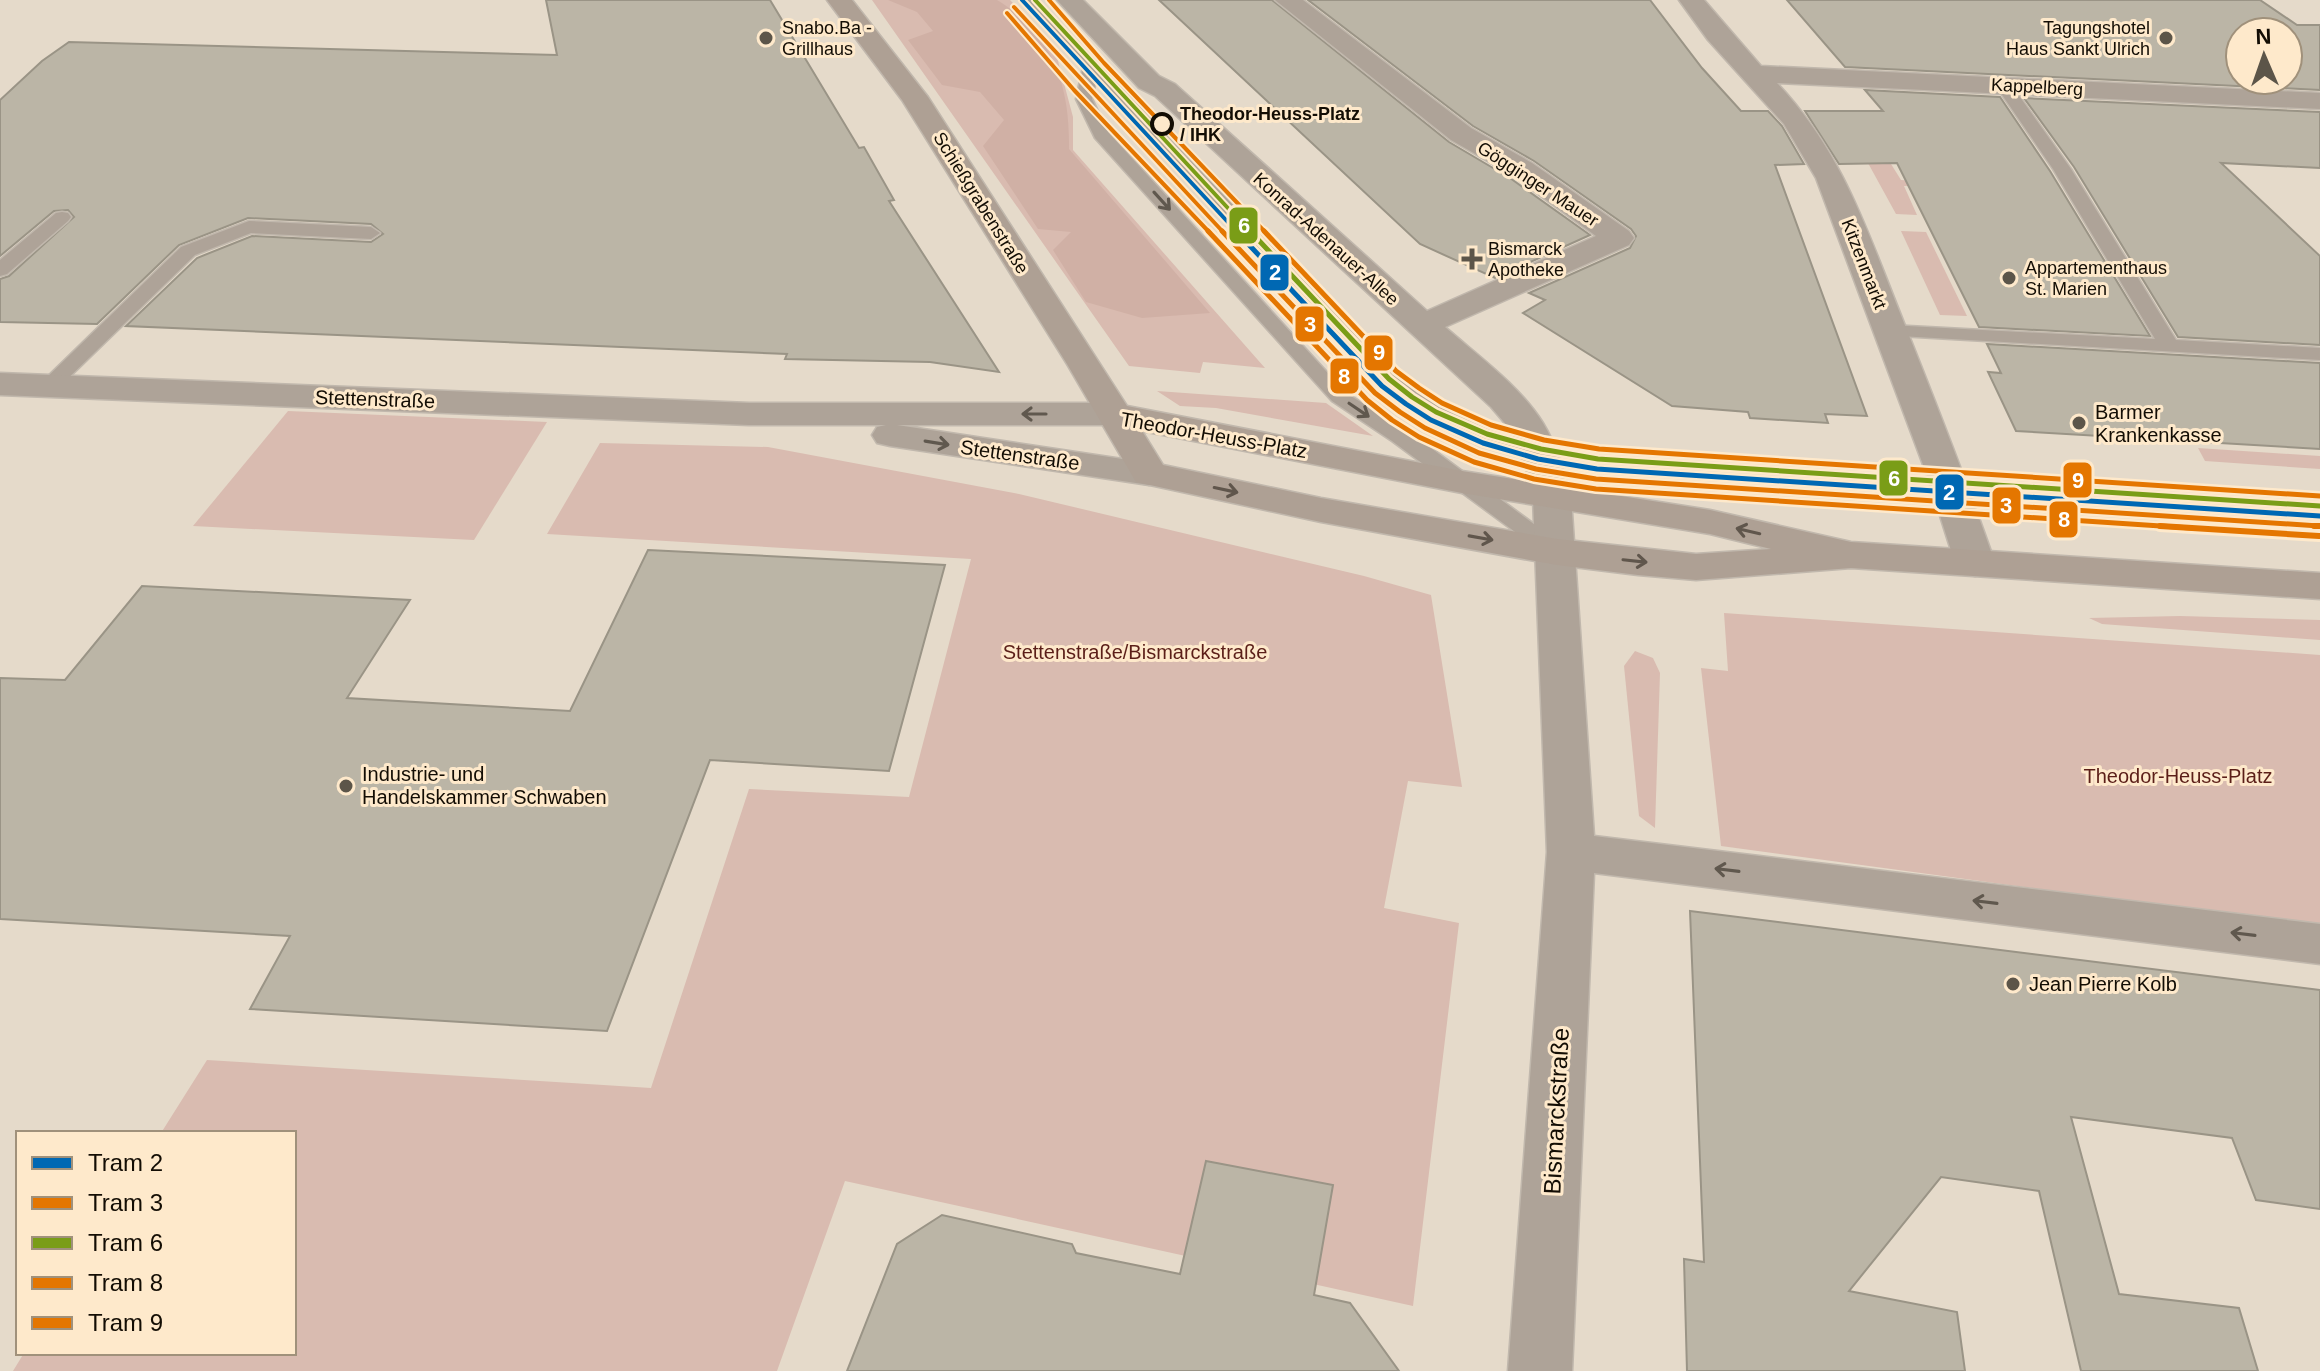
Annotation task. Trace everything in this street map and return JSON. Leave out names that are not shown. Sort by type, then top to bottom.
[{"type":"main road","name":"Schießgrabenstraße","points":[[839,0],[914,97],[1084,364],[1112,414]]},
{"type":"main road","name":"Theodor-Heuss-Platz","points":[[1112,414],[1149,474],[1321,510],[1557,552],[1696,567],[1851,555],[2320,586]]},
{"type":"main road","name":"Theodor-Heuss-Platz","points":[[1112,414],[1462,482],[1710,522],[1851,555]]},
{"type":"street","name":"Konrad-Adenauer-Allee","points":[[1069,0],[1149,82],[1165,90],[1504,399],[1523,420],[1540,455],[1552,498]]},
{"type":"street","name":"Gögginger Mauer","points":[[1287,0],[1461,134],[1522,169],[1618,238],[1422,325]]},
{"type":"street","name":"Kitzenmarkt","points":[[1691,0],[1717,35],[1796,120],[1831,178],[1947,478],[1975,563]]},
{"type":"street","name":"Kappelberg","points":[[1754,74],[2320,101]]},
{"type":"street","name":"Stettenstraße","points":[[0,384],[749,414],[1112,414]]},
{"type":"street","name":"Stettenstraße","points":[[749,414],[1149,474]]},
{"type":"street","points":[[1552,498],[1571,852],[2320,944]]},
{"type":"street","name":"Bismarckstraße","points":[[1540,1371],[1571,852]]},
{"type":"lane","points":[[1028,0],[1413,401],[1459,429],[1540,455]]},
{"type":"lane","points":[[1091,67],[1084,99],[1101,134],[1339,397],[1557,552]]},
{"type":"lane","points":[[2004,86],[2062,169],[2169,346]]},
{"type":"lane","points":[[0,270],[62,217]]},
{"type":"lane","points":[[49,386],[188,251],[249,227],[371,233]]},
{"type":"lane","points":[[1889,331],[2320,354]]},
{"type":"green space","points":[[872,0],[1010,0],[1054,46],[1073,117],[1073,150],[1265,368],[1203,362],[1200,373],[1129,366]]},
{"type":"green space","points":[[1868,163],[1891,164],[1901,180],[1914,181],[1916,186],[1904,186],[1917,215],[1896,214]]},
{"type":"green space","points":[[1901,231],[1926,232],[1967,316],[1940,315]]},
{"type":"green space","points":[[1157,391],[1326,403],[1373,436],[1216,408],[1180,406]]},
{"type":"green space","points":[[288,411],[547,422],[474,540],[193,526]]},
{"type":"green space","name":"Stettenstraße/Bismarckstraße","points":[[600,443],[768,447],[1019,494],[1364,576],[1431,595],[1462,787],[1408,781],[1384,908],[1459,923],[1413,1306],[845,1181],[777,1371],[13,1371],[23,1355],[296,1355],[296,1131],[162,1131],[207,1060],[651,1088],[749,789],[909,797],[971,559],[547,534]]},
{"type":"green space","points":[[2198,448],[2320,456],[2320,469],[2205,461]]},
{"type":"green space","name":"Theodor-Heuss-Platz","points":[[1724,613],[2320,655],[2320,927],[1721,846],[1701,668],[1728,671]]},
{"type":"green space","points":[[2180,616],[2320,620],[2320,640],[2102,624],[2089,618]]},
{"type":"green space","points":[[1635,651],[1653,658],[1660,673],[1655,828],[1639,816],[1624,666]]},
{"type":"shaded area","points":[[888,0],[997,0],[1032,29],[1055,64],[1062,83],[1069,126],[1069,149],[1210,313],[1142,318],[1086,302],[1053,250],[1071,232],[1038,229],[983,146],[1004,120],[980,92],[942,85],[908,40],[933,31],[917,12]]},
{"type":"building","points":[[546,0],[770,0],[859,148],[864,147],[894,200],[889,201],[999,372],[930,362],[785,359],[787,354],[126,326],[197,258],[252,236],[371,242],[383,234],[371,224],[248,218],[179,245],[97,324],[0,322],[0,279],[9,276],[74,217],[68,210],[54,211],[0,256],[0,100],[42,61],[69,42],[557,55]]},
{"type":"building","points":[[1159,0],[1272,0],[1449,142],[1510,178],[1590,235],[1495,278],[1420,244]]},
{"type":"building","points":[[1308,0],[1650,0],[1702,68],[1741,111],[1768,111],[1782,126],[1804,164],[1775,165],[1867,416],[1825,414],[1828,423],[1750,418],[1748,412],[1672,406],[1523,313],[1545,300],[1529,293],[1630,248],[1636,236],[1631,229],[1534,161],[1473,126]]},
{"type":"building","name":"Tagungshotel Haus Sankt Ulrich","points":[[1787,0],[2260,0],[2284,16],[2224,16],[2224,85],[1845,67]]},
{"type":"building","name":"Tagungshotel Haus Sankt Ulrich","points":[[2304,25],[2320,25],[2320,90],[2304,89]]},
{"type":"building","points":[[1865,90],[2000,97],[2050,171],[2150,336],[1979,327],[1897,163],[1839,164],[1805,111],[1883,111]]},
{"type":"building","points":[[2024,98],[2320,112],[2320,168],[2221,163],[2320,256],[2320,345],[2178,337],[2074,167]]},
{"type":"building","points":[[1987,344],[2320,363],[2320,449],[2016,431],[1988,372],[2001,373]]},
{"type":"building","name":"Industrie- und Handelskammer Schwaben","points":[[648,550],[945,565],[889,771],[710,760],[607,1031],[250,1009],[290,936],[0,919],[0,678],[65,680],[142,586],[410,600],[347,698],[570,711]]},
{"type":"building","points":[[1690,911],[2320,990],[2320,1209],[2256,1200],[2232,1138],[2071,1117],[2119,1294],[2239,1308],[2258,1371],[2081,1371],[2039,1191],[1941,1177],[1849,1291],[1957,1312],[1965,1371],[1687,1371],[1684,1259],[1704,1262]]},
{"type":"building","points":[[1206,1161],[1333,1185],[1314,1295],[1350,1303],[1399,1371],[847,1371],[897,1244],[942,1215],[1072,1244],[1076,1253],[1180,1274]]},
{"type":"tram line","name":"2","points":[[1022,0],[1089,76],[1382,386],[1431,420],[1483,443],[1538,459],[1597,469],[2320,516]]},
{"type":"tram line","name":"6","points":[[1035,0],[1096,69],[1389,379],[1412,397],[1461,424],[1514,443],[1598,459],[2320,506]]},
{"type":"tram line","name":"9","points":[[1049,0],[1104,63],[1396,371],[1442,403],[1491,425],[1517,434],[1599,449],[2320,496]]},
{"type":"tram line","name":"3","points":[[1014,7],[1375,393],[1400,412],[1451,442],[1507,462],[1596,479],[2319,526]]},
{"type":"tram line","name":"8","points":[[1007,13],[1074,90],[1367,400],[1392,420],[1446,451],[1534,479],[1596,489],[2319,536]]},
{"type":"place","name":"Snabo.Ba - Grillhaus","points":[[766,38]]},
{"type":"place","name":"Tagungshotel Haus Sankt Ulrich","points":[[2166,38]]},
{"type":"place","name":"Theodor-Heuss-Platz / IHK","points":[[1162,124]]},
{"type":"place","name":"Bismarck Apotheke","points":[[1472,259]]},
{"type":"place","name":"Appartementhaus St. Marien","points":[[2009,278]]},
{"type":"place","name":"Barmer Krankenkasse","points":[[2079,423]]},
{"type":"place","name":"Industrie- und Handelskammer Schwaben","points":[[346,786]]},
{"type":"place","name":"Jean Pierre Kolb","points":[[2013,984]]}]
